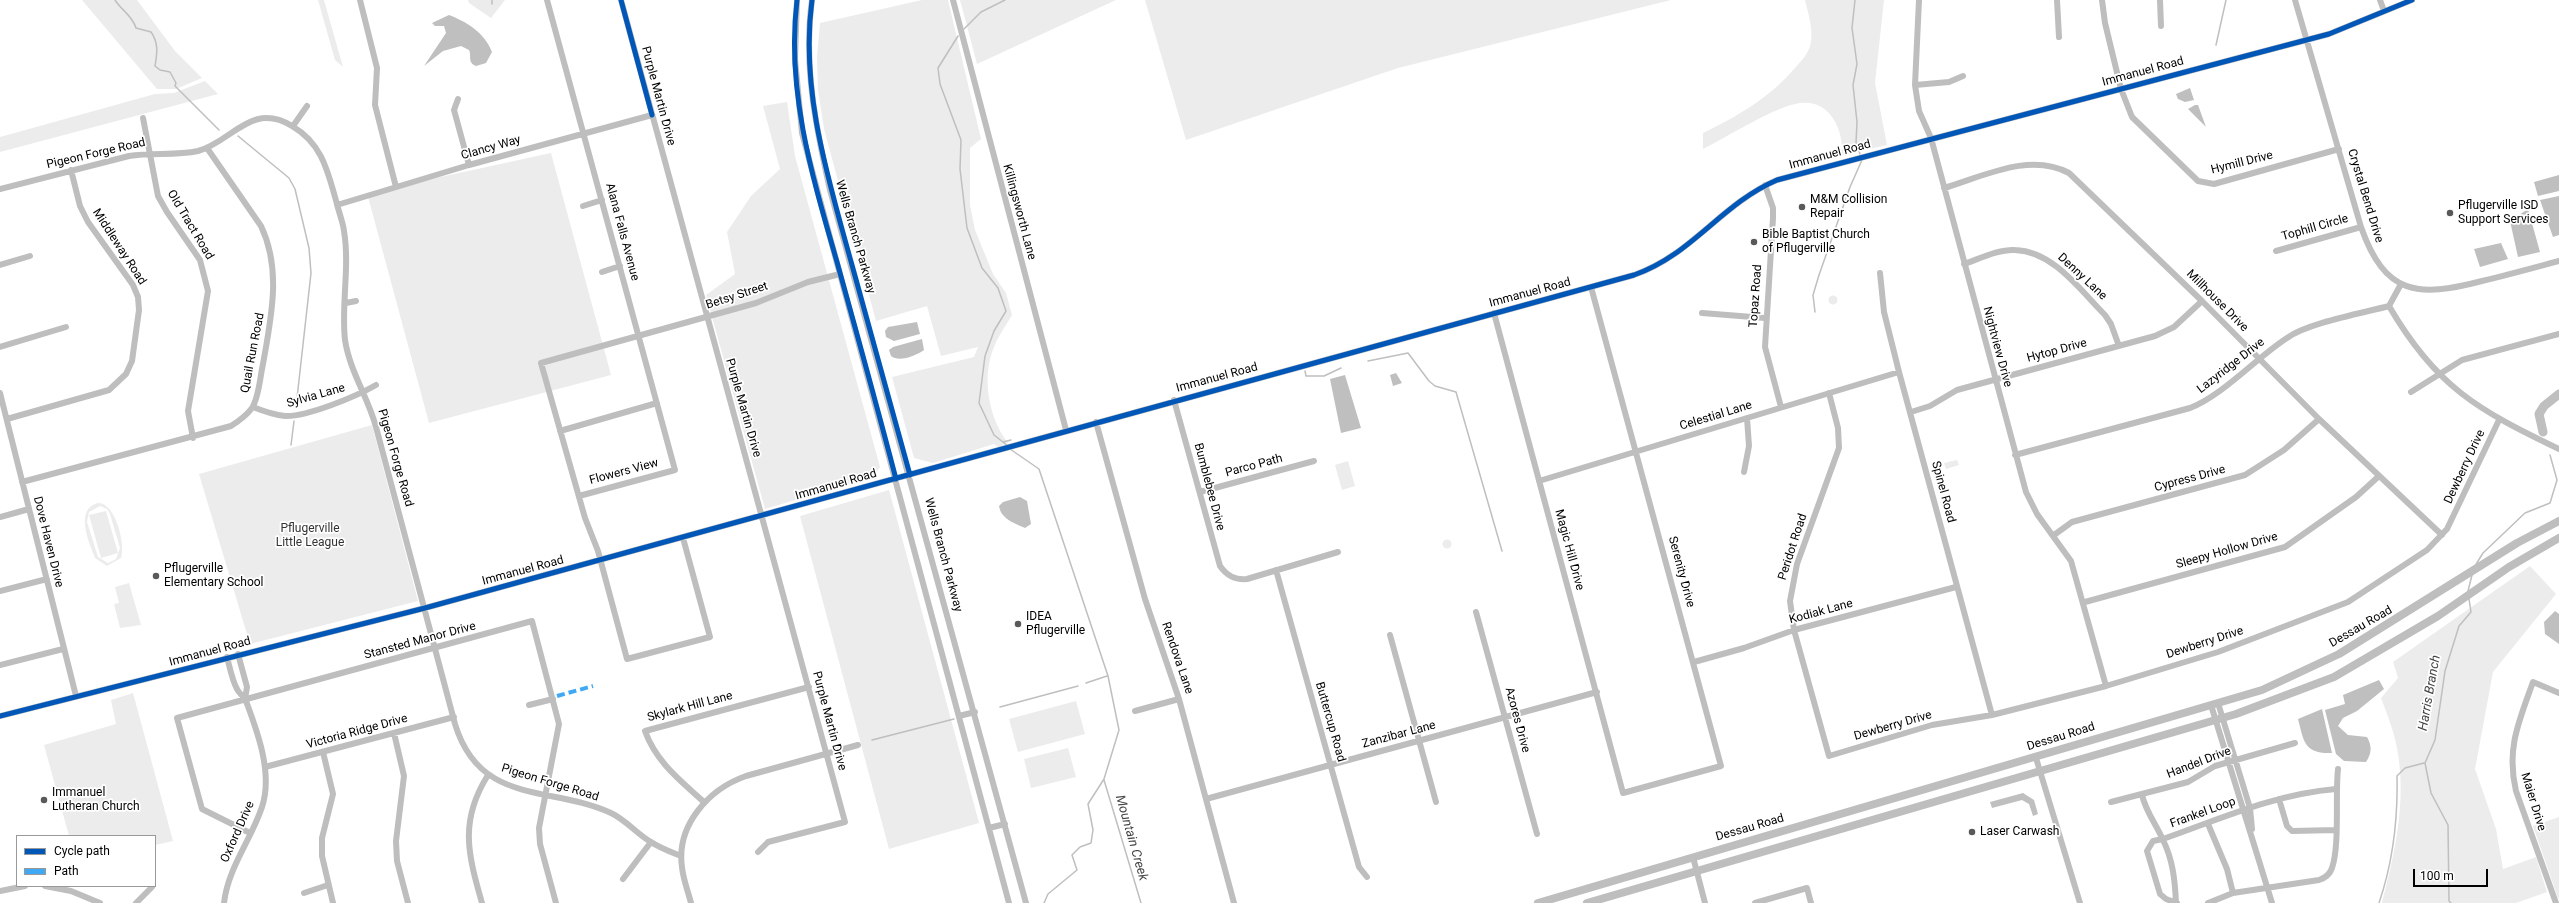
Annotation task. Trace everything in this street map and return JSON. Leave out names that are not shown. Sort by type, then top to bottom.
[{"type":"main road","name":"Dessau Road","points":[[1538,903],[2036,758],[2262,690],[2339,654],[2431,599],[2517,543],[2559,521]]},
{"type":"main road","points":[[1587,903],[2041,772],[2219,718],[2334,677],[2438,616],[2494,578],[2559,538]]},
{"type":"street","points":[[360,0],[377,68],[375,105],[396,187]]},
{"type":"street","name":"Alana Falls Avenue","points":[[547,0],[675,470]]},
{"type":"street","name":"Purple Martin Drive","points":[[621,0],[845,822],[768,842],[758,852]]},
{"type":"street","name":"Wells Branch Parkway","points":[[797,0],[795,59],[802,133],[1010,903]]},
{"type":"street","name":"Wells Branch Parkway","points":[[812,0],[809,58],[817,133],[830,190],[910,475],[1026,903]]},
{"type":"street","name":"Killingsworth Lane","points":[[953,0],[1066,430]]},
{"type":"street","name":"Nightview Drive","points":[[1919,0],[1914,86],[1919,111],[1931,138],[2015,455],[2031,504],[2068,554],[2084,602],[2106,686]]},
{"type":"street","points":[[2058,0],[2059,37]]},
{"type":"street","name":"Hymill Drive","points":[[2102,0],[2104,23],[2121,89],[2132,117],[2198,181],[2214,184],[2339,149]]},
{"type":"street","points":[[2160,0],[2161,26]]},
{"type":"street","name":"Crystal Bend Drive","points":[[2294,0],[2361,227],[2374,259],[2382,269],[2401,284]]},
{"type":"street","points":[[2380,0],[2384,11]]},
{"type":"street","name":"Immanuel Road","points":[[0,716],[238,654],[425,608],[896,479],[1174,400],[1634,275],[1665,262],[1687,246],[1737,203],[1765,185],[1796,174],[2306,41],[2341,30],[2412,0]]},
{"type":"street","points":[[1914,86],[1949,82],[1963,76]]},
{"type":"street","points":[[458,99],[454,110],[469,165]]},
{"type":"street","points":[[292,126],[308,106]]},
{"type":"street","name":"Clancy Way","points":[[337,205],[469,165],[652,115]]},
{"type":"street","name":"Old Tract Road","points":[[143,118],[158,196],[167,212],[200,260],[208,291],[188,411],[193,438]]},
{"type":"street","name":"Pigeon Forge Road","points":[[0,190],[71,170],[149,152],[178,153],[207,148],[249,120],[263,118],[280,120],[292,126],[309,139],[327,165],[344,232],[346,302],[345,337],[348,360],[374,420],[454,717],[464,748],[475,763],[488,775],[511,786],[611,813],[651,842],[681,856]]},
{"type":"street","name":"Quail Run Road","points":[[22,482],[193,438],[231,426],[253,407],[259,387],[272,311],[274,288],[267,240],[260,226],[207,148]]},
{"type":"street","name":"Millhouse Drive","points":[[1944,188],[2025,164],[2056,166],[2069,173],[2202,301],[2319,419],[2442,535]]},
{"type":"street","name":"Middleway Road","points":[[8,419],[109,390],[126,374],[132,361],[139,310],[138,297],[133,285],[88,222],[80,206],[71,170]]},
{"type":"street","name":"Topaz Road","points":[[1765,185],[1773,208],[1765,347],[1782,407]]},
{"type":"street","points":[[583,206],[602,200]]},
{"type":"street","name":"Tophill Circle","points":[[2276,251],[2361,227]]},
{"type":"street","name":"Denny Lane","points":[[1964,264],[2014,250],[2040,255],[2053,264],[2105,315],[2111,324],[2119,346]]},
{"type":"street","points":[[0,265],[30,256]]},
{"type":"street","points":[[2559,261],[2455,289],[2427,291],[2401,284],[2389,306],[2421,355],[2462,395],[2499,420],[2559,449]]},
{"type":"street","points":[[602,272],[620,266]]},
{"type":"street","name":"Spinel Road","points":[[1880,273],[1884,312],[1899,372],[1911,412],[1956,587],[1992,715]]},
{"type":"street","name":"Betsy Street","points":[[560,431],[541,363],[639,335],[707,318],[756,303],[808,282],[840,274]]},
{"type":"street","name":"Serenity Drive","points":[[1591,287],[1721,766],[1623,793]]},
{"type":"street","points":[[346,302],[356,301]]},
{"type":"street","name":"Hytop Drive","points":[[1911,412],[1930,406],[1957,390],[2119,346],[2168,331],[2202,301]]},
{"type":"street","name":"Lazyridge Drive","points":[[2015,455],[2196,406],[2211,397],[2258,358],[2295,333],[2389,306]]},
{"type":"street","name":"Magic Hill Drive","points":[[1494,313],[1623,793]]},
{"type":"street","points":[[1702,313],[1766,318]]},
{"type":"street","points":[[0,347],[66,327]]},
{"type":"street","points":[[2411,392],[2462,360],[2559,334]]},
{"type":"street","name":"Celestial Lane","points":[[1539,481],[1899,372]]},
{"type":"street","name":"Sylvia Lane","points":[[253,407],[274,415],[288,416],[340,402],[362,393],[376,385]]},
{"type":"street","name":"Dove Haven Drive","points":[[0,393],[8,419],[28,509],[76,696]]},
{"type":"street","name":"Peridot Road","points":[[1829,393],[1838,428],[1839,448],[1793,578],[1790,601],[1794,630],[1829,756]]},
{"type":"street","name":"Bumblebee Drive","points":[[1174,400],[1220,566],[1229,576],[1248,579],[1276,570]]},
{"type":"street","points":[[657,403],[560,431],[600,560],[627,659],[710,637],[683,538]]},
{"type":"street","points":[[1744,472],[1750,446],[1747,418]]},
{"type":"street","name":"Cypress Drive","points":[[2054,535],[2072,522],[2245,475],[2284,450],[2319,419]]},
{"type":"street","name":"Dewberry Drive","points":[[1829,756],[1932,725],[1992,715],[2106,686],[2218,652],[2348,602],[2406,564],[2442,535],[2452,521],[2499,420]]},
{"type":"street","name":"Rendova Lane","points":[[1096,422],[1145,599],[1179,700],[1234,903]]},
{"type":"street","name":"Parco Path","points":[[1200,492],[1314,461]]},
{"type":"street","name":"Flowers View","points":[[579,496],[675,470]]},
{"type":"street","name":"Sleepy Hollow Drive","points":[[2084,602],[2285,547],[2356,497],[2379,476]]},
{"type":"street","points":[[0,517],[28,509]]},
{"type":"street","points":[[1276,570],[1338,552]]},
{"type":"street","name":"Buttercup Road","points":[[1276,570],[1359,867],[1367,877]]},
{"type":"street","points":[[0,591],[46,579]]},
{"type":"street","name":"Kodiak Lane","points":[[1694,662],[1744,648],[1794,630],[1956,587]]},
{"type":"street","name":"Azores Drive","points":[[1476,612],[1537,834]]},
{"type":"street","name":"Stansted Manor Drive","points":[[250,833],[202,809],[177,718],[532,622],[559,724],[557,743],[540,814],[540,844],[556,903]]},
{"type":"street","points":[[1390,635],[1436,802]]},
{"type":"street","points":[[0,665],[63,649]]},
{"type":"street","points":[[238,654],[247,687],[245,699]]},
{"type":"street","points":[[227,657],[237,690],[245,699]]},
{"type":"street","name":"Maier Drive","points":[[2556,903],[2512,776],[2512,745],[2533,682],[2559,693]]},
{"type":"street","name":"Skylark Hill Lane","points":[[704,802],[662,762],[650,744],[645,731],[809,687]]},
{"type":"street","name":"Zanzibar Lane","points":[[1206,799],[1597,692]]},
{"type":"street","name":"Oxford Drive","points":[[224,903],[229,879],[264,800],[265,767],[245,699]]},
{"type":"street","points":[[529,705],[553,699]]},
{"type":"street","points":[[1135,711],[1179,700]]},
{"type":"street","points":[[2214,704],[2235,760],[2250,808],[2253,836]]},
{"type":"street","points":[[959,716],[975,712]]},
{"type":"street","name":"Victoria Ridge Drive","points":[[265,767],[454,717]]},
{"type":"street","points":[[2219,718],[2228,763],[2242,810],[2253,836],[2272,903]]},
{"type":"street","points":[[394,733],[404,776],[396,841],[397,861],[408,903]]},
{"type":"street","name":"Handel Drive","points":[[2111,802],[2188,782],[2215,766],[2295,743]]},
{"type":"street","points":[[691,903],[682,867],[681,856],[684,838],[693,818],[704,802],[731,781],[858,745]]},
{"type":"street","points":[[323,752],[334,794],[321,848],[333,903]]},
{"type":"street","points":[[2036,758],[2080,903]]},
{"type":"street","points":[[2208,903],[2233,892],[2325,877],[2332,868],[2336,830],[2336,789],[2338,769]]},
{"type":"street","points":[[482,903],[469,857],[469,832],[474,801],[488,775]]},
{"type":"street","name":"Frankel Loop","points":[[2176,903],[2166,899],[2160,894],[2147,851],[2153,840],[2163,839],[2208,824],[2242,810],[2279,799],[2306,792],[2336,789]]},
{"type":"street","points":[[2142,795],[2146,808],[2163,839],[2174,871],[2176,903]]},
{"type":"street","points":[[2279,799],[2287,826],[2292,831],[2336,830]]},
{"type":"street","points":[[990,828],[1005,824]]},
{"type":"street","points":[[2208,824],[2227,869],[2233,892]]},
{"type":"street","points":[[623,879],[651,842]]},
{"type":"street","points":[[1693,857],[1705,903]]},
{"type":"street","points":[[304,893],[328,885]]},
{"type":"street","points":[[0,891],[20,887]]},
{"type":"street","points":[[50,887],[71,891],[96,902]]},
{"type":"street","points":[[136,903],[152,887]]},
{"type":"street","points":[[1755,903],[1807,888],[1811,903]]},
{"type":"green space","points":[[82,0],[137,0],[175,51],[202,78],[176,89],[157,89]]},
{"type":"green space","points":[[318,0],[324,0],[343,67],[335,60]]},
{"type":"green space","points":[[468,0],[505,0],[491,18],[469,3]]},
{"type":"green space","points":[[922,0],[948,0],[981,139],[970,148],[970,205],[975,230],[993,274],[1006,293],[1012,315],[996,343],[990,359],[988,371],[989,397],[992,410],[1001,433],[1008,443],[998,447],[994,444],[933,463],[914,458],[892,377],[974,357],[978,347],[941,356],[927,306],[876,321],[824,129],[818,90],[817,57],[820,23]]},
{"type":"green space","points":[[960,0],[1116,0],[977,64]]},
{"type":"green space","points":[[1145,0],[1671,0],[1398,68],[1186,140]]},
{"type":"green space","points":[[1805,0],[1884,0],[1875,83],[1887,145],[1842,155],[1842,145],[1838,127],[1833,118],[1820,106],[1810,103],[1800,103],[1790,105],[1765,116],[1703,149],[1703,133],[1741,113],[1764,97],[1785,79],[1805,56],[1809,50],[1811,42],[1811,31]]},
{"type":"green space","points":[[205,81],[218,94],[0,152],[0,137],[155,94],[174,93]]},
{"type":"green space","points":[[787,102],[795,156],[880,467],[873,477],[765,509],[706,295],[735,274],[727,232],[751,196],[780,169],[763,106]]},
{"type":"green space","points":[[551,153],[611,375],[429,423],[367,193]]},
{"type":"green space","points":[[1833,295],[1838,300],[1833,305],[1828,300]]},
{"type":"green space","name":"Pflugerville Little League","points":[[372,425],[418,601],[250,644],[199,474]]},
{"type":"green space","points":[[1957,460],[1959,465],[1946,469],[1944,463]]},
{"type":"green space","points":[[1348,461],[1355,486],[1342,490],[1335,465]]},
{"type":"green space","points":[[889,490],[979,823],[889,849],[800,516]]},
{"type":"green space","points":[[98,503],[104,505],[114,516],[118,525],[122,543],[121,558],[107,566],[95,558],[87,536],[85,519],[91,506]],"holes":[[[100,506],[107,509],[110,514],[120,548],[116,559],[108,563],[98,557],[87,522],[89,512]]]},
{"type":"green space","points":[[106,511],[118,553],[101,558],[89,515]]},
{"type":"green space","points":[[1447,539],[1452,544],[1447,549],[1442,544]]},
{"type":"green space","points":[[2530,566],[2556,594],[2493,672],[2475,769],[2496,829],[2503,869],[2536,857],[2547,892],[2516,903],[2382,903],[2395,846],[2401,787],[2397,748],[2381,698],[2398,678],[2393,662]]},
{"type":"green space","points":[[129,583],[141,625],[120,628],[114,604],[119,603],[115,587]]},
{"type":"green space","points":[[133,693],[173,841],[156,845],[156,835],[69,835],[44,745],[116,724],[111,700]]},
{"type":"green space","points":[[1076,701],[1085,734],[1018,752],[1009,719]]},
{"type":"green space","points":[[1068,748],[1076,777],[1031,788],[1024,759]]},
{"type":"green space","points":[[2559,817],[2559,898],[2558,898],[2533,826]]},
{"type":"shaded area","points":[[449,15],[475,29],[485,39],[492,52],[486,63],[476,66],[473,64],[469,50],[461,46],[443,51],[424,66],[446,33],[444,26],[435,26],[432,23]]},
{"type":"shaded area","points":[[2190,88],[2194,100],[2185,102],[2178,99],[2176,94]]},
{"type":"shaded area","points":[[2198,105],[2206,127],[2188,109]]},
{"type":"shaded area","points":[[2559,175],[2559,191],[2538,196],[2534,182]]},
{"type":"shaded area","points":[[2559,196],[2559,235],[2553,237],[2540,200]]},
{"type":"shaded area","points":[[2528,209],[2540,252],[2518,257],[2510,221]]},
{"type":"shaded area","points":[[2501,243],[2508,259],[2480,267],[2474,249]]},
{"type":"shaded area","points":[[917,322],[920,334],[894,341],[886,337],[885,331],[888,327]]},
{"type":"shaded area","points":[[922,339],[924,350],[921,352],[913,356],[899,359],[891,356],[889,350],[893,347]]},
{"type":"shaded area","points":[[1396,373],[1402,383],[1393,386],[1390,375]]},
{"type":"shaded area","points":[[1345,375],[1361,428],[1341,433],[1330,379]]},
{"type":"shaded area","points":[[1020,497],[1027,501],[1031,524],[1025,528],[1005,517],[999,506],[1003,502]]},
{"type":"shaded area","points":[[2555,611],[2559,614],[2559,644],[2545,634],[2544,622]]},
{"type":"shaded area","points":[[2379,680],[2384,689],[2357,711],[2343,718],[2338,726],[2348,735],[2367,737],[2370,743],[2369,756],[2366,762],[2344,761],[2336,754],[2325,710],[2345,704],[2343,695]]},
{"type":"shaded area","points":[[2322,709],[2332,753],[2316,751],[2307,745],[2298,719]]},
{"type":"shaded area","points":[[2023,793],[2034,800],[2038,814],[2033,816],[2029,804],[2022,800],[1992,808],[1990,802]]},
{"type":"waterway","points":[[115,0],[129,16],[136,28],[151,32],[154,36],[157,49],[155,66],[160,70],[170,72],[176,83],[175,86],[219,130]]},
{"type":"waterway","points":[[964,29],[981,12],[1005,0]]},
{"type":"waterway","points":[[1855,0],[1852,28],[1857,64],[1853,85],[1857,122],[1856,143],[1860,154]]},
{"type":"waterway","points":[[2216,45],[2226,0]]},
{"type":"waterway","points":[[958,36],[938,68],[940,84],[961,140],[960,169],[967,228],[982,268],[998,288],[1006,311],[994,331],[985,356],[979,403],[994,435],[1008,446]]},
{"type":"waterway","points":[[238,136],[289,178],[295,189],[309,248],[311,273],[296,407]]},
{"type":"waterway","points":[[1815,312],[1813,295],[1819,275],[1850,187],[1862,160]]},
{"type":"waterway","points":[[1368,361],[1408,353],[1429,381],[1435,386],[1456,392],[1502,551]]},
{"type":"waterway","points":[[1305,371],[1306,376],[1324,376],[1341,368]]},
{"type":"waterway","name":"Harris Branch","points":[[2543,432],[2539,414],[2544,406],[2559,394]]},
{"type":"waterway","points":[[291,445],[294,421]]},
{"type":"waterway","points":[[1003,442],[1011,440]]},
{"type":"waterway","points":[[1010,449],[1039,469],[1108,676],[1119,730],[1104,779],[1088,804],[1093,830],[1091,843],[1080,847],[1072,855],[1077,870],[1048,894],[1044,903]]},
{"type":"waterway","name":"Harris Branch","points":[[2475,566],[2483,553],[2525,513],[2550,503],[2557,480],[2550,455]]},
{"type":"waterway","name":"Harris Branch","points":[[2468,591],[2472,575]]},
{"type":"waterway","name":"Harris Branch","points":[[2451,903],[2449,901],[2448,825],[2431,793],[2425,763],[2435,740],[2445,671],[2459,626],[2471,612],[2469,599]]},
{"type":"waterway","points":[[1086,683],[1107,676]]},
{"type":"waterway","points":[[1000,707],[1078,686]]},
{"type":"waterway","points":[[872,740],[954,719]]},
{"type":"waterway","points":[[2379,903],[2388,872],[2394,840],[2397,808],[2397,776],[2405,768],[2424,763]]},
{"type":"waterway","name":"Mountain Creek","points":[[1104,780],[1141,903]]},
{"type":"marked path","points":[[557,696],[593,686]]},
{"type":"cycle path","points":[[621,0],[652,115]]},
{"type":"cycle path","points":[[797,0],[795,67],[798,100],[810,165],[896,479]]},
{"type":"cycle path","points":[[812,0],[809,34],[810,68],[818,134],[834,200],[910,475]]},
{"type":"cycle path","points":[[0,716],[425,608],[1634,275],[1673,255],[1739,202],[1757,190],[1777,180],[2329,34],[2412,0]]},
{"type":"place","name":"M&M Collision Repair","points":[[1802,207]]},
{"type":"place","name":"Pflugerville ISD Support Services","points":[[2450,213]]},
{"type":"place","name":"Bible Baptist Church of Pflugerville","points":[[1754,242]]},
{"type":"place","name":"Pflugerville Elementary School","points":[[156,576]]},
{"type":"place","name":"IDEA Pflugerville","points":[[1018,624]]},
{"type":"place","name":"Immanuel Lutheran Church","points":[[44,800]]},
{"type":"place","name":"Laser Carwash","points":[[1972,832]]}]
